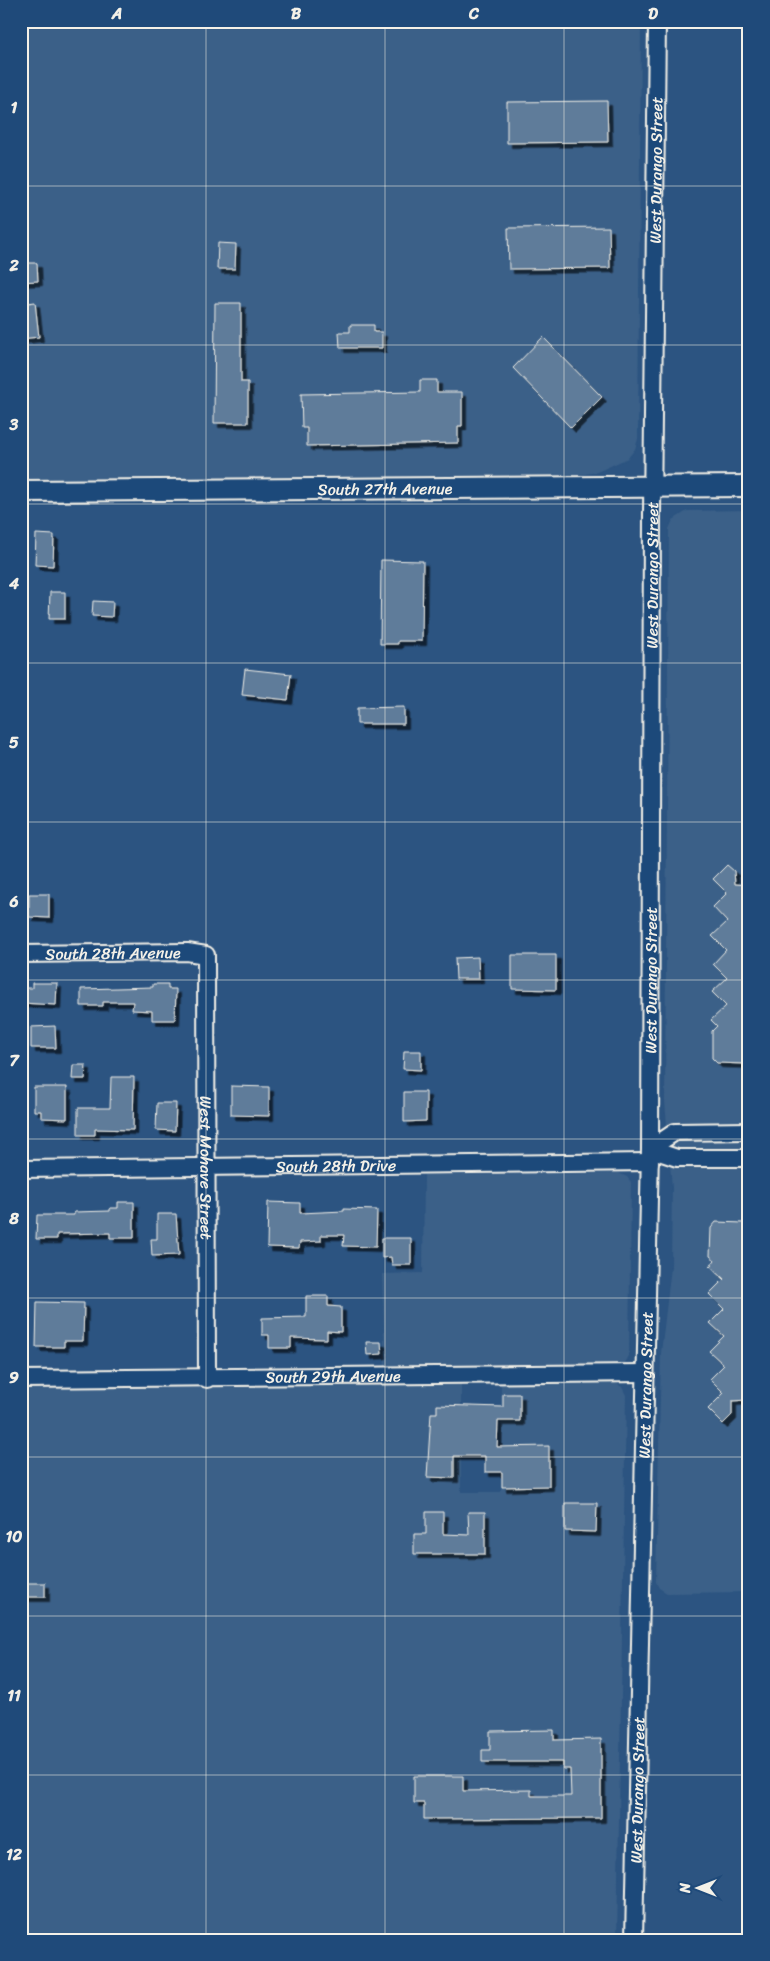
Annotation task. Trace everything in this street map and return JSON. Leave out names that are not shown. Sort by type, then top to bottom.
[{"type":"main road","name":"South 27th Avenue","points":[[21,491],[749,486]]},
{"type":"street","name":"West Durango Street","points":[[634,1940],[650,1155],[652,487],[657,21]]},
{"type":"street","name":"South 28th Avenue","points":[[21,954],[187,952],[206,955]]},
{"type":"street","name":"West Mohave Street","points":[[206,955],[207,1379]]},
{"type":"street","points":[[650,1155],[676,1132],[749,1131]]},
{"type":"street","points":[[650,1155],[677,1158],[749,1158]]},
{"type":"street","name":"South 28th Drive","points":[[21,1169],[208,1168],[650,1155]]},
{"type":"street","name":"South 29th Avenue","points":[[21,1379],[207,1379],[645,1373]]},
{"type":"shaded area","points":[[21,21],[641,21],[638,439],[635,449],[628,458],[597,472],[574,476],[21,481]]},
{"type":"shaded area","points":[[749,510],[749,1592],[667,1593],[659,1588],[656,1582],[661,1353],[671,1267],[672,1188],[665,1101],[669,529],[673,520],[687,511]]},
{"type":"shaded area","points":[[619,1173],[627,1177],[631,1182],[629,1356],[625,1363],[617,1367],[385,1368],[382,1274],[423,1273],[424,1175]]},
{"type":"shaded area","points":[[614,1382],[622,1387],[626,1395],[617,1940],[21,1940],[21,1384],[461,1383],[461,1492],[501,1492],[501,1383]]},
{"type":"building","points":[[607,101],[608,142],[507,143],[507,102]]},
{"type":"building","points":[[609,227],[610,268],[509,269],[508,228]]},
{"type":"building","points":[[218,243],[236,244],[235,269],[217,269]]},
{"type":"building","points":[[21,263],[37,263],[38,281],[21,282]]},
{"type":"building","points":[[35,302],[39,337],[21,339],[21,304]]},
{"type":"building","points":[[215,303],[241,303],[241,382],[248,382],[248,423],[214,423]]},
{"type":"building","points":[[350,325],[374,325],[374,332],[382,332],[382,348],[340,348],[339,332],[350,332]]},
{"type":"building","points":[[543,337],[602,397],[571,428],[513,368]]},
{"type":"building","points":[[420,380],[437,380],[437,392],[462,392],[462,426],[458,426],[458,443],[307,446],[307,428],[302,428],[301,394],[420,392]]},
{"type":"building","points":[[36,534],[54,535],[53,566],[35,565]]},
{"type":"building","points":[[381,560],[423,561],[422,641],[398,641],[398,644],[380,644]]},
{"type":"building","points":[[50,592],[65,592],[65,619],[49,619]]},
{"type":"building","points":[[93,601],[113,602],[112,617],[92,616]]},
{"type":"building","points":[[245,669],[291,674],[288,700],[242,695]]},
{"type":"building","points":[[404,707],[404,724],[357,724],[357,708]]},
{"type":"building","points":[[727,865],[734,871],[735,884],[749,885],[749,1059],[745,1064],[717,1063],[712,1058],[712,1031],[717,1026],[711,1020],[726,1006],[712,992],[727,978],[713,964],[726,950],[712,936],[727,922],[713,907],[727,893],[713,879]]},
{"type":"building","points":[[29,894],[49,894],[49,918],[29,917]]},
{"type":"building","points":[[512,955],[556,955],[556,990],[512,989]]},
{"type":"building","points":[[478,957],[479,979],[456,979],[455,958]]},
{"type":"building","points":[[32,983],[57,983],[56,1005],[21,1003],[21,988],[32,988]]},
{"type":"building","points":[[153,984],[168,984],[168,989],[176,989],[175,1020],[152,1020],[152,1011],[132,1010],[133,1002],[103,1002],[103,1006],[81,1006],[81,989],[153,987]]},
{"type":"building","points":[[55,1026],[56,1048],[31,1048],[31,1027]]},
{"type":"building","points":[[404,1051],[421,1051],[421,1070],[403,1069]]},
{"type":"building","points":[[73,1065],[86,1065],[85,1079],[72,1079]]},
{"type":"building","points":[[111,1077],[134,1077],[133,1130],[95,1129],[95,1135],[78,1135],[78,1108],[110,1108]]},
{"type":"building","points":[[231,1086],[269,1087],[269,1116],[231,1115]]},
{"type":"building","points":[[34,1087],[67,1087],[67,1119],[41,1118],[41,1111],[34,1111]]},
{"type":"building","points":[[404,1092],[426,1092],[426,1121],[404,1122]]},
{"type":"building","points":[[157,1103],[176,1103],[175,1131],[156,1130]]},
{"type":"building","points":[[118,1202],[134,1202],[134,1238],[110,1238],[110,1233],[57,1234],[57,1239],[36,1239],[37,1215],[74,1215],[74,1212],[110,1211],[110,1208],[118,1208]]},
{"type":"building","points":[[268,1202],[300,1203],[300,1213],[344,1211],[344,1209],[377,1210],[376,1247],[343,1246],[344,1235],[321,1235],[321,1241],[300,1242],[299,1248],[267,1247]]},
{"type":"building","points":[[157,1214],[176,1214],[179,1255],[152,1256],[151,1239],[157,1239]]},
{"type":"building","points":[[716,1222],[743,1223],[749,1229],[749,1394],[747,1394],[747,1400],[732,1401],[732,1415],[723,1424],[708,1409],[724,1393],[710,1379],[724,1365],[709,1351],[724,1336],[710,1323],[724,1309],[709,1294],[724,1279],[710,1266],[715,1260],[710,1256],[711,1228]]},
{"type":"building","points":[[382,1238],[411,1238],[411,1265],[392,1265],[391,1257],[382,1258]]},
{"type":"building","points":[[306,1296],[328,1296],[328,1306],[341,1307],[341,1332],[327,1331],[327,1339],[291,1338],[291,1348],[269,1348],[269,1335],[262,1335],[262,1318],[306,1317]]},
{"type":"building","points":[[37,1302],[84,1303],[83,1341],[64,1341],[64,1347],[36,1347]]},
{"type":"building","points":[[366,1342],[381,1342],[382,1354],[367,1355]]},
{"type":"building","points":[[503,1394],[520,1394],[520,1421],[498,1421],[497,1447],[549,1446],[549,1486],[502,1487],[502,1472],[485,1472],[485,1456],[454,1456],[454,1478],[427,1477],[431,1413],[437,1413],[437,1405],[503,1407]]},
{"type":"building","points":[[565,1503],[597,1503],[596,1532],[565,1531]]},
{"type":"building","points":[[426,1512],[443,1512],[443,1534],[469,1535],[468,1512],[485,1512],[485,1554],[414,1554],[414,1534],[426,1534]]},
{"type":"building","points":[[21,1583],[45,1583],[45,1597],[21,1597]]},
{"type":"building","points":[[554,1730],[554,1740],[601,1739],[601,1818],[424,1819],[424,1803],[414,1803],[414,1776],[463,1776],[463,1791],[531,1790],[531,1796],[571,1796],[570,1769],[563,1769],[563,1762],[482,1762],[482,1750],[490,1750],[490,1731]]}]
